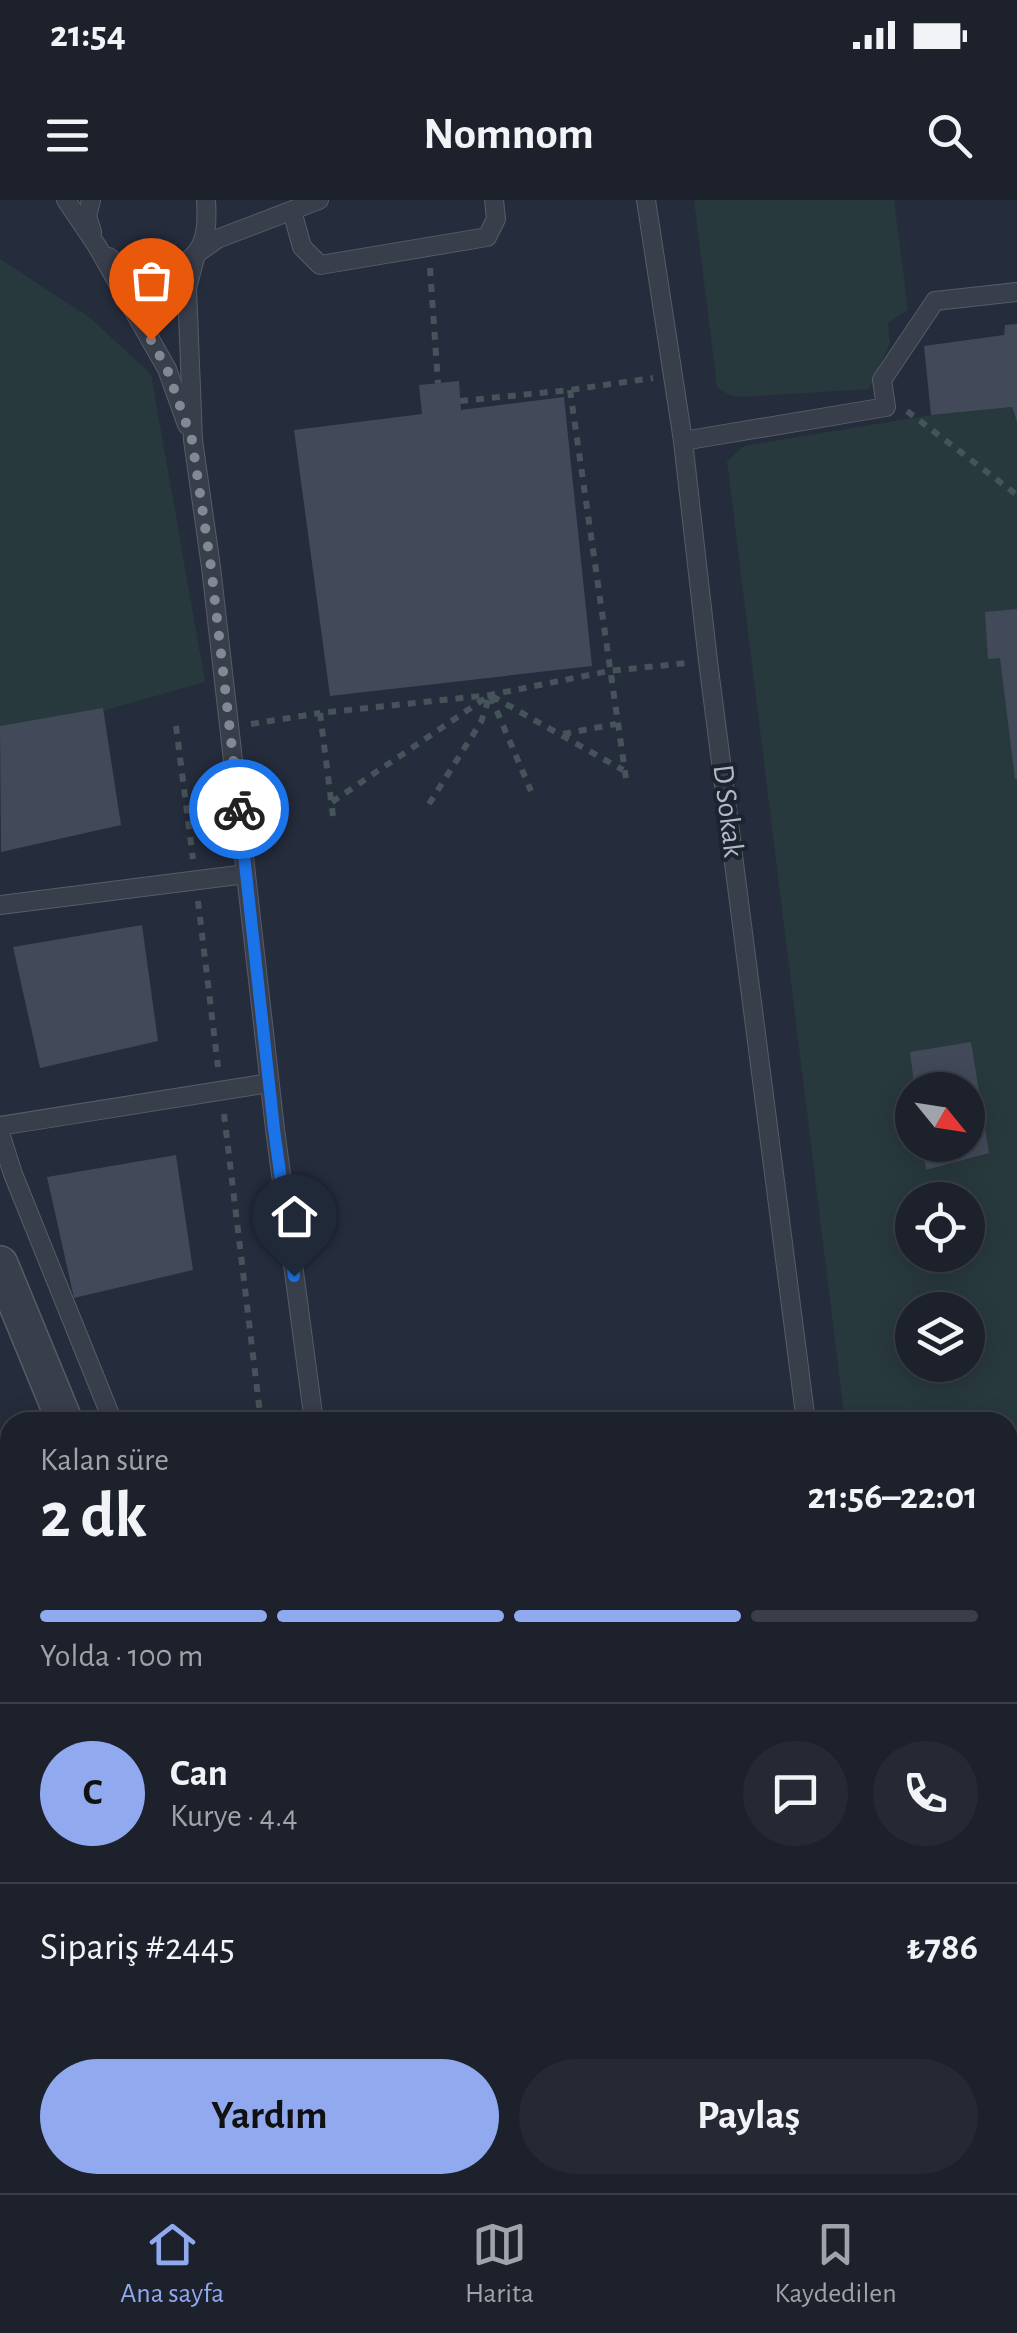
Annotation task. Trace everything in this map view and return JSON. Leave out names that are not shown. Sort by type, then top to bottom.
[{"type":"street","points":[[0,1264],[61,1412]]},
{"type":"lane","points":[[66,200],[97,246],[167,369],[192,440]]},
{"type":"lane","points":[[91,200],[87,216],[97,246],[124,271],[146,275],[174,268],[217,239],[319,200]]},
{"type":"lane","points":[[206,200],[207,228],[187,288],[192,440],[211,567],[269,1084],[313,1412]]},
{"type":"lane","points":[[292,210],[302,247],[320,265],[488,237],[496,220],[494,200]]},
{"type":"lane","name":"D Sokak","points":[[646,200],[674,374],[805,1412]]},
{"type":"lane","points":[[682,441],[886,408],[882,380],[935,301],[1017,292]]},
{"type":"lane","points":[[0,905],[246,874]]},
{"type":"lane","points":[[109,1412],[13,1174],[0,1130],[269,1084]]},
{"type":"path","points":[[428,247],[438,383]]},
{"type":"path","points":[[460,401],[674,374]]},
{"type":"path","points":[[490,695],[562,734],[625,775],[570,390]]},
{"type":"path","points":[[884,394],[1017,495]]},
{"type":"path","points":[[230,728],[320,712],[490,695],[609,670],[708,661]]},
{"type":"path","points":[[490,695],[530,791]]},
{"type":"path","points":[[332,802],[490,695]]},
{"type":"path","points":[[429,804],[481,722],[490,695]]},
{"type":"path","points":[[320,712],[333,816]]},
{"type":"path","points":[[562,734],[616,724]]},
{"type":"shaded area","points":[[694,200],[894,200],[908,310],[888,323],[890,343],[869,389],[741,397],[717,387]]},
{"type":"shaded area","points":[[0,259],[89,317],[151,374],[205,682],[0,740]]},
{"type":"shaded area","points":[[1012,407],[1017,418],[1017,1412],[844,1412],[727,461],[744,446],[931,415]]},
{"type":"building","points":[[1017,324],[1017,422],[1012,407],[931,415],[924,346],[1004,335],[1005,325]]},
{"type":"building","points":[[459,381],[461,410],[564,397],[592,666],[330,696],[294,430],[422,414],[419,385]]},
{"type":"building","points":[[1017,609],[1015,779],[1000,658],[988,659],[985,612]]},
{"type":"building","points":[[103,708],[121,825],[1,852],[0,726]]},
{"type":"building","points":[[142,925],[158,1041],[40,1068],[13,947]]},
{"type":"building","points":[[971,1042],[976,1072],[913,1072],[910,1052]]},
{"type":"building","points":[[176,1155],[193,1270],[74,1298],[47,1177]]},
{"type":"building","points":[[925,1162],[956,1162],[926,1170]]},
{"type":"way so far","points":[[151,340],[167,369],[192,440],[239,809]]},
{"type":"route","points":[[239,809],[294,1276]]}]
